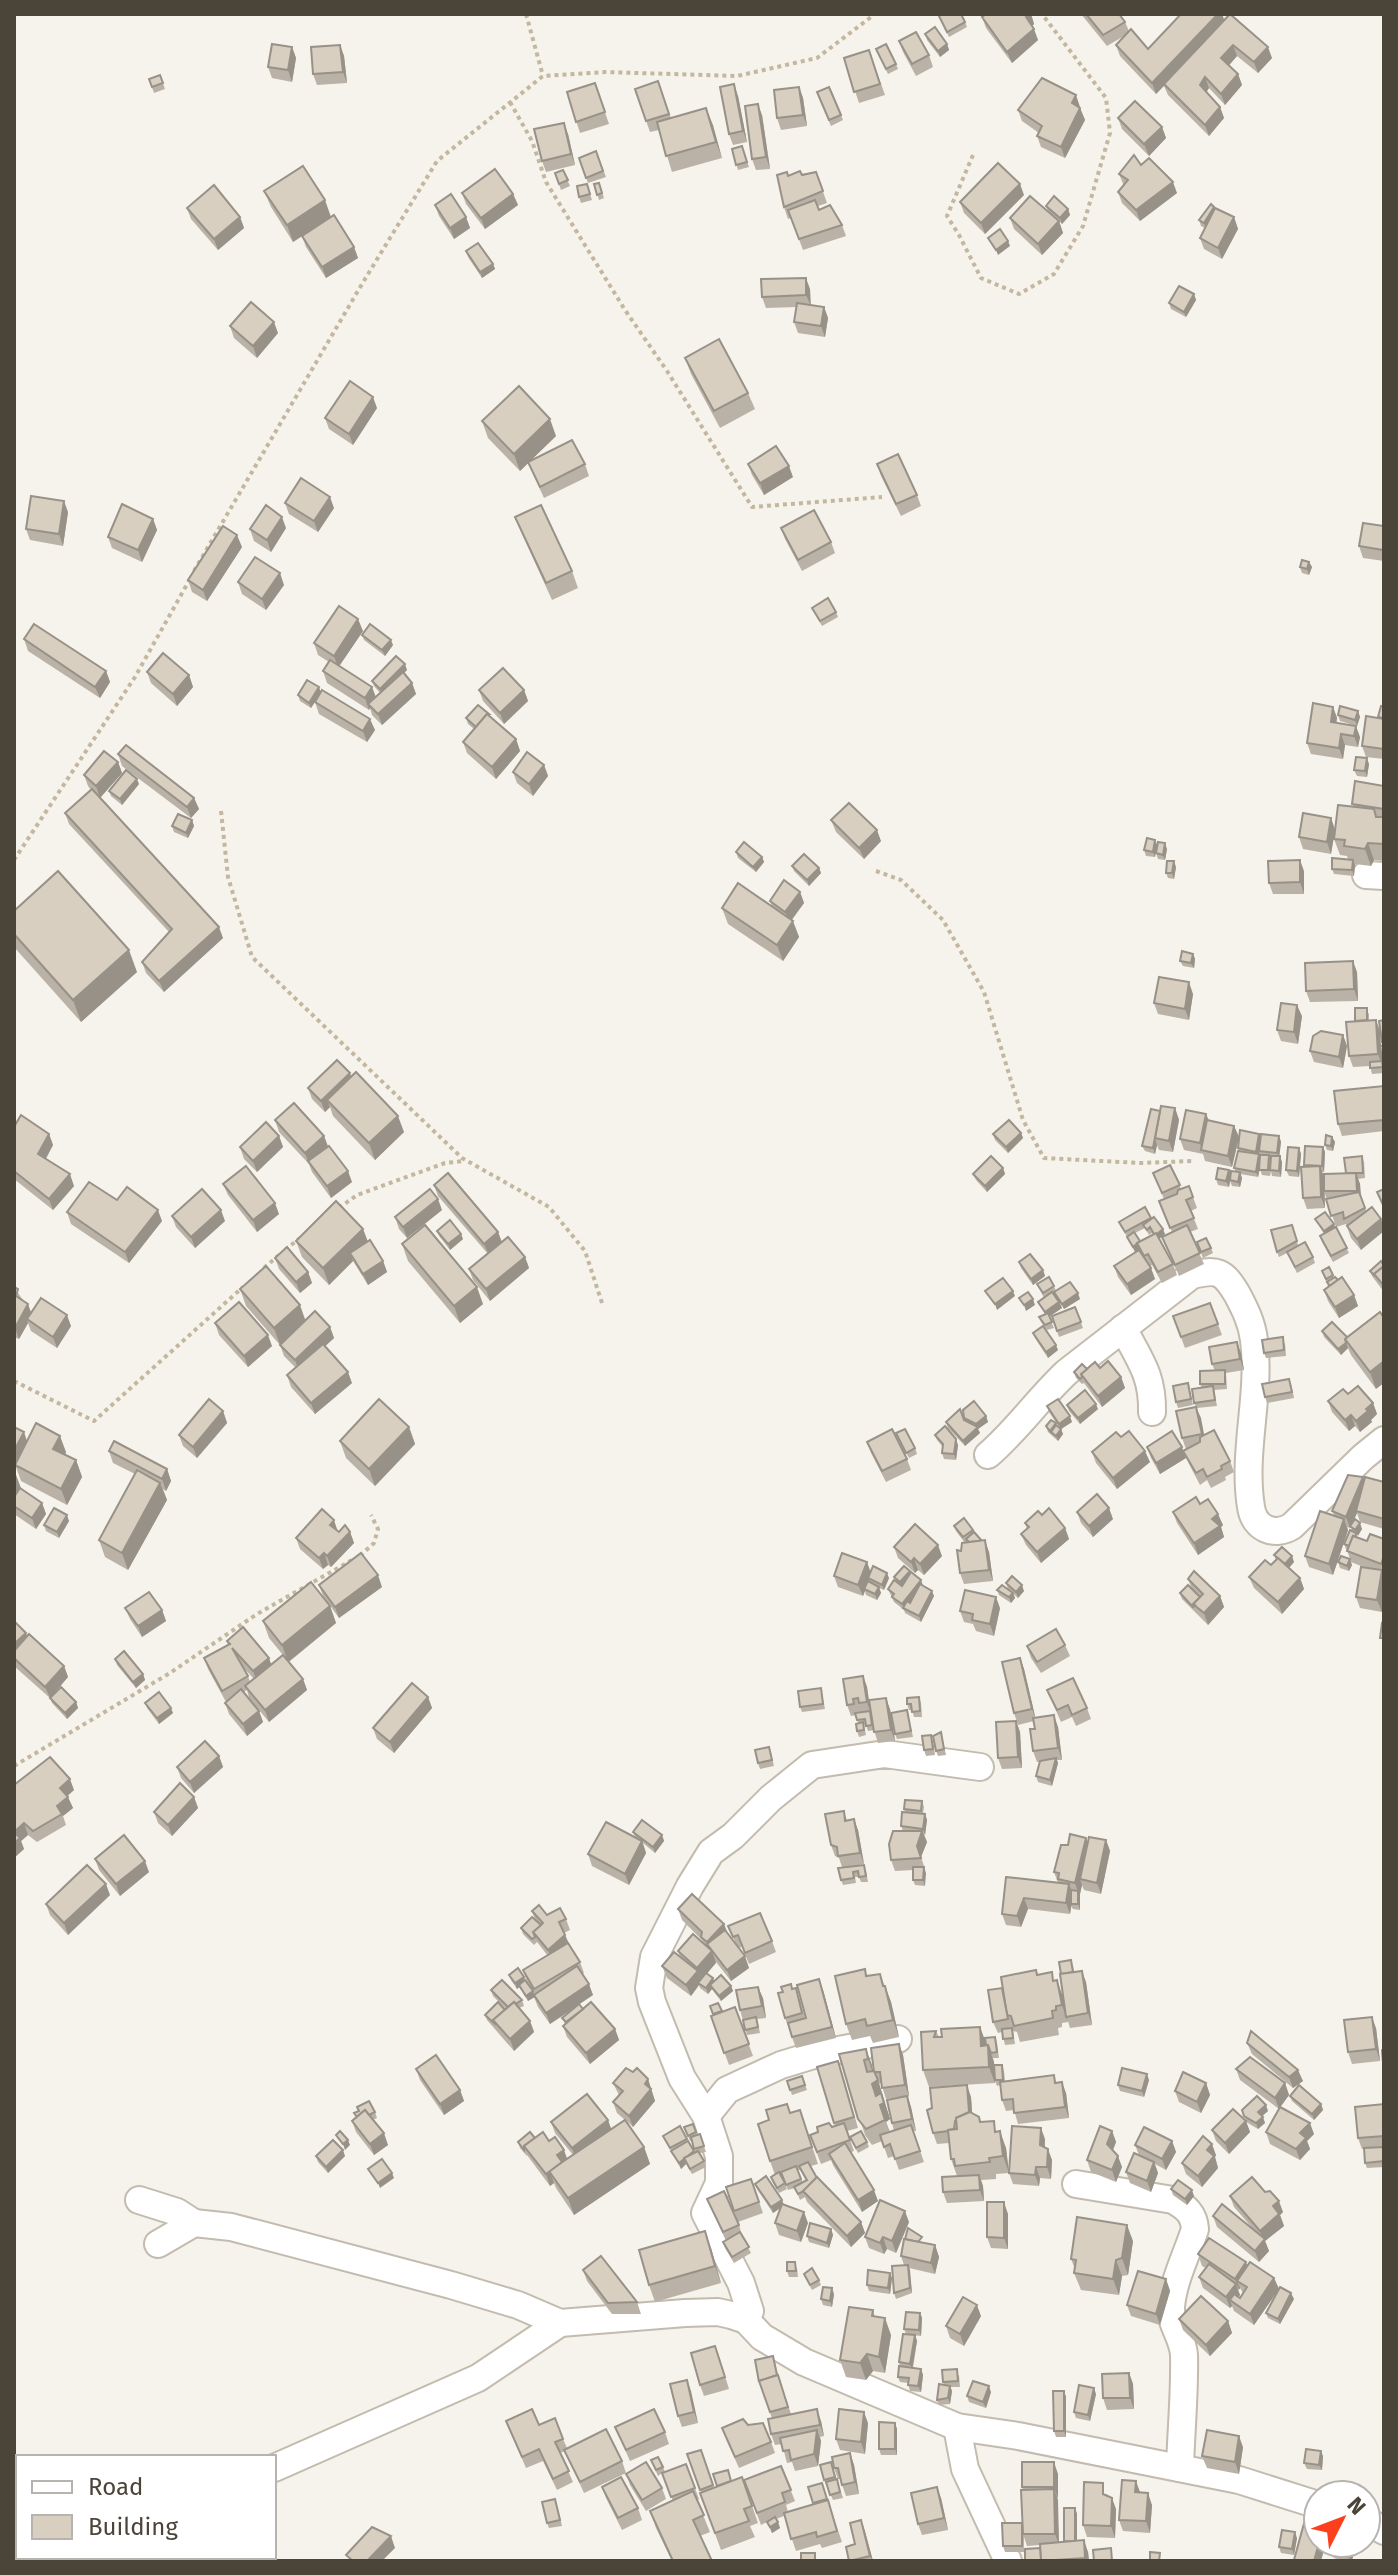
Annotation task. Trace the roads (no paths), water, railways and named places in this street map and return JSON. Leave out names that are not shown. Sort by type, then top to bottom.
[{"type":"street","points":[[988,1455],[1013,1434],[1067,1372],[1192,1275],[1208,1271],[1218,1272],[1228,1280],[1246,1309],[1255,1343],[1249,1448],[1251,1509],[1262,1528],[1284,1531],[1292,1526],[1384,1440]]},
{"type":"street","points":[[1123,1328],[1149,1377],[1152,1412]]},
{"type":"street","points":[[746,2320],[750,2311],[746,2296],[705,2213],[719,2183],[719,2156],[706,2116],[682,2078],[652,2002],[649,1988],[654,1957],[711,1852],[812,1765],[885,1754],[980,1767]]},
{"type":"street","points":[[706,2116],[727,2090],[781,2065],[817,2054],[898,2039]]},
{"type":"street","points":[[1076,2184],[1173,2200],[1184,2206],[1194,2219],[1195,2229],[1173,2293],[1171,2310],[1184,2355],[1180,2468]]},
{"type":"street","points":[[139,2200],[177,2212],[194,2223],[231,2227],[451,2285],[518,2305],[560,2323],[718,2312],[746,2320],[762,2337],[804,2362],[957,2427],[1018,2436],[1239,2480],[1302,2500]]},
{"type":"street","points":[[158,2244],[194,2223]]},
{"type":"street","points":[[276,2467],[478,2378],[560,2323]]},
{"type":"street","points":[[957,2427],[965,2469],[1008,2561]]}]
